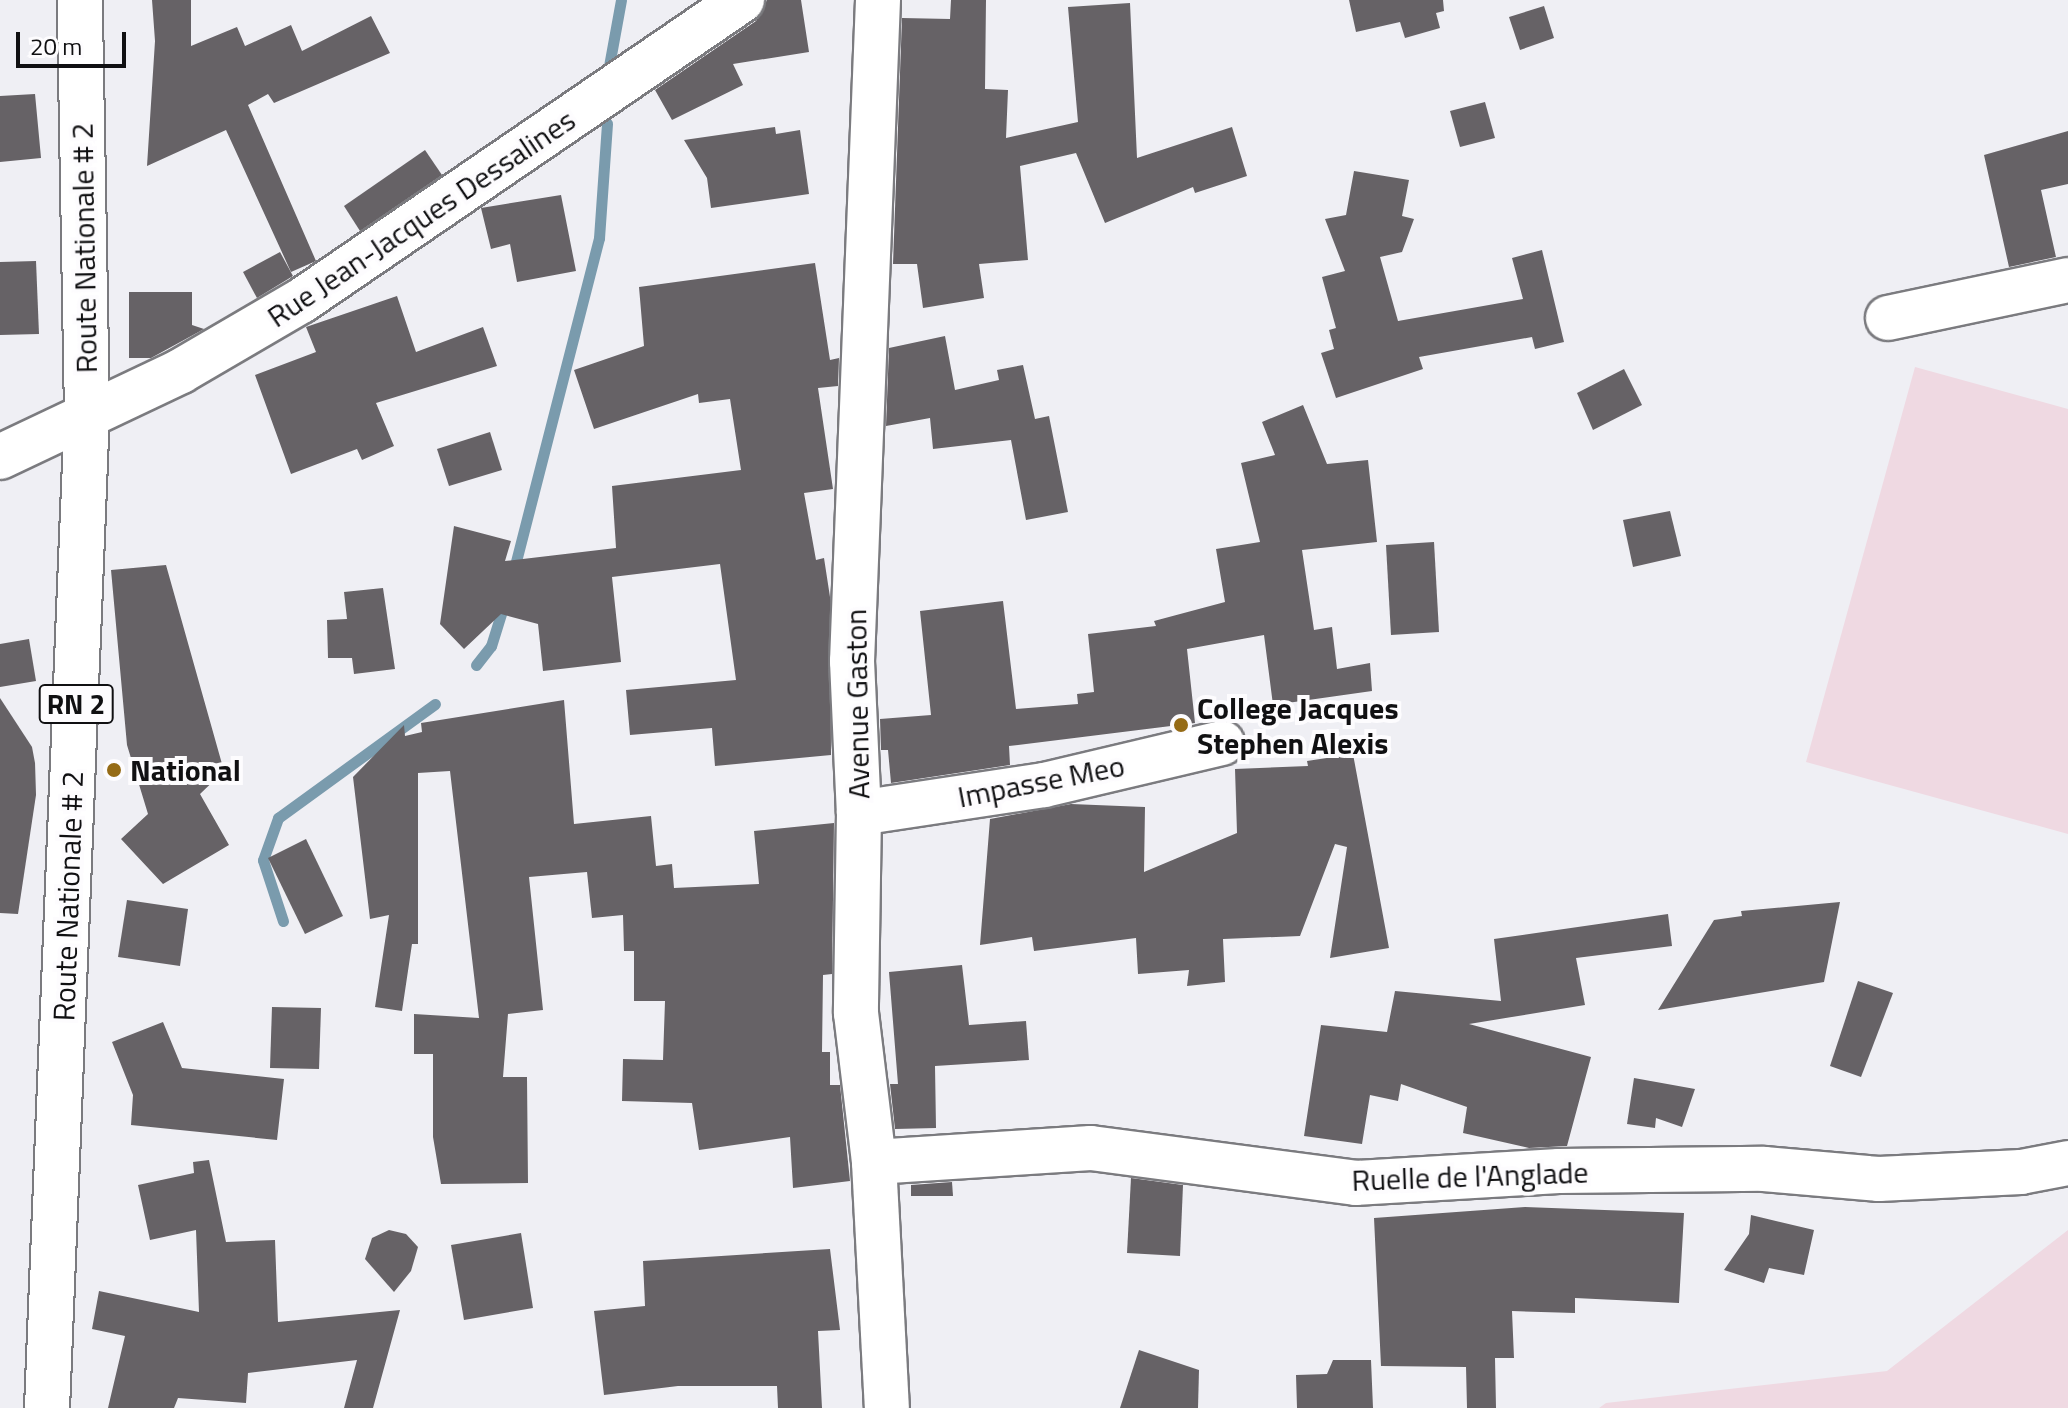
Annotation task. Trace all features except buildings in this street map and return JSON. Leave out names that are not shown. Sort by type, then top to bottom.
[{"type":"street","name":"Route Nationale # 2","points":[[47,1408],[87,414],[80,0]]},
{"type":"street","name":"Rue Jean-Jacques Dessalines","points":[[0,457],[181,371],[301,301],[742,0]]},
{"type":"street","name":"Avenue Gaston","points":[[878,0],[852,661],[859,813],[856,1013],[874,1162],[887,1408]]},
{"type":"street","points":[[1888,318],[2068,280]]},
{"type":"street","name":"Impasse Meo","points":[[859,813],[1044,785],[1222,743]]},
{"type":"street","name":"Ruelle de l'Anglade","points":[[874,1162],[1091,1148],[1356,1183],[1559,1171],[1764,1169],[1879,1179],[2021,1172],[2068,1163]]},
{"type":"shaded area","points":[[1915,367],[2068,409],[2068,834],[1806,762]]},
{"type":"shaded area","points":[[2068,1230],[2068,1408],[1599,1408],[1606,1403],[1887,1371]]},
{"type":"waterway","points":[[607,77],[621,0]]},
{"type":"waterway","points":[[513,573],[599,238],[607,123]]},
{"type":"waterway","points":[[476,665],[491,646],[505,601]]},
{"type":"waterway","points":[[283,921],[263,860],[278,818],[435,704]]},
{"type":"place","name":"College Jacques Stephen Alexis","points":[[1181,725]]},
{"type":"place","name":"National","points":[[114,770]]}]
